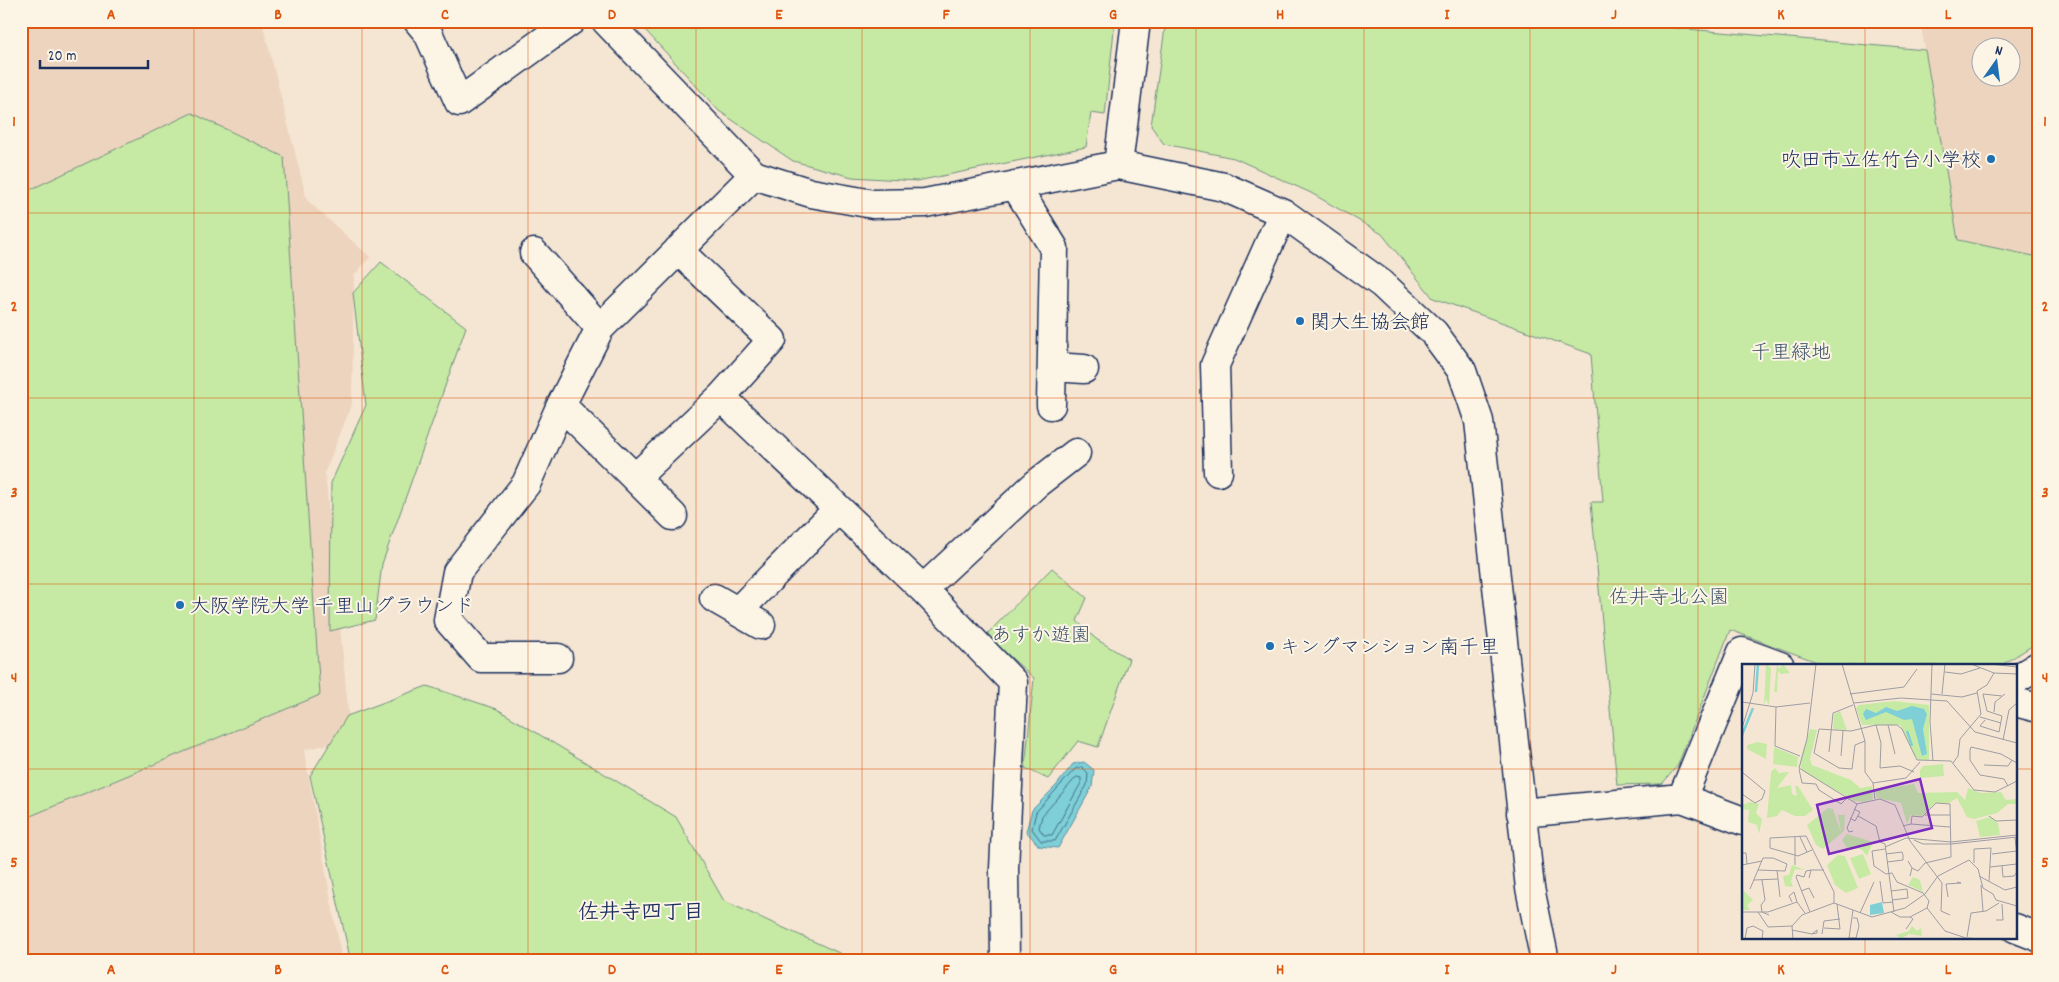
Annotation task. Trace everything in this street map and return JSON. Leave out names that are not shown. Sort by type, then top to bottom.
[{"type":"street","points":[[418,21],[428,33],[459,102],[572,21]]},
{"type":"street","points":[[606,21],[754,175],[811,193],[873,204],[925,204],[1118,165],[1224,187],[1283,213],[1382,284],[1434,333],[1462,371],[1479,421],[1530,888],[1544,961]]},
{"type":"street","points":[[1118,165],[1136,21]]},
{"type":"street","points":[[558,658],[481,658],[448,620],[457,572],[526,484],[561,405],[600,328],[754,175]]},
{"type":"street","points":[[1015,185],[1054,248],[1051,405]]},
{"type":"street","points":[[1218,472],[1215,365],[1283,213]]},
{"type":"street","points":[[635,478],[721,397],[772,340],[678,250]]},
{"type":"street","points":[[534,253],[600,328]]},
{"type":"street","points":[[1053,367],[1084,369]]},
{"type":"street","points":[[721,397],[837,510],[923,590],[1013,682],[1004,869],[1005,961]]},
{"type":"street","points":[[561,405],[673,516]]},
{"type":"street","points":[[923,590],[1036,484],[1076,453]]},
{"type":"street","points":[[738,612],[837,510]]},
{"type":"street","points":[[714,598],[761,625]]},
{"type":"street","points":[[1682,798],[1742,652],[1775,664]]},
{"type":"street","points":[[2016,679],[2038,666]]},
{"type":"street","points":[[2016,702],[2038,708]]},
{"type":"street","points":[[1521,813],[1682,798],[1742,821]]},
{"type":"street","points":[[2016,928],[2038,937]]},
{"type":"shaded area","name":"大阪学院大学 千里山グラウンド","points":[[21,21],[262,21],[307,200],[370,257],[354,276],[352,404],[325,472],[351,739],[304,750],[342,961],[21,961]]},
{"type":"shaded area","name":"吹田市立佐竹台小学校","points":[[1920,21],[2038,21],[2038,257],[1958,240]]},
{"type":"green space","points":[[637,21],[1115,21],[1105,115],[1091,113],[1086,147],[917,181],[852,177],[793,161],[719,111]]},
{"type":"green space","name":"千里緑地","points":[[1166,21],[1596,21],[1925,50],[1958,240],[2038,257],[2038,642],[2003,664],[1823,664],[1730,630],[1678,765],[1662,784],[1617,785],[1591,502],[1603,502],[1591,354],[1433,298],[1382,234],[1311,193],[1234,158],[1164,144],[1151,126]]},
{"type":"green space","points":[[192,113],[284,157],[320,695],[21,820],[21,194]]},
{"type":"green space","points":[[381,262],[466,327],[382,564],[375,620],[330,631],[331,483],[366,405],[353,293]]},
{"type":"green space","name":"あすか遊園","points":[[1052,568],[1087,598],[1077,621],[1096,639],[1129,659],[1098,747],[1078,741],[1048,779],[1025,768],[1034,678],[986,635]]},
{"type":"green space","points":[[427,686],[497,709],[676,817],[724,901],[857,961],[355,961],[350,958],[310,776],[347,716]]},
{"type":"water","points":[[1084,762],[1094,770],[1092,787],[1058,848],[1039,846],[1026,831],[1032,810],[1056,786],[1073,764]]},
{"type":"place","name":"吹田市立佐竹台小学校","points":[[1991,159]]},
{"type":"place","name":"関大生協会館","points":[[1300,321]]},
{"type":"place","name":"大阪学院大学 千里山グラウンド","points":[[180,605]]},
{"type":"place","name":"キングマンション南千里","points":[[1270,646]]},
{"type":"district","name":"佐井寺四丁目","points":[[641,911]]},
{"type":"park label","name":"佐井寺北公園","points":[[1669,596]]}]
